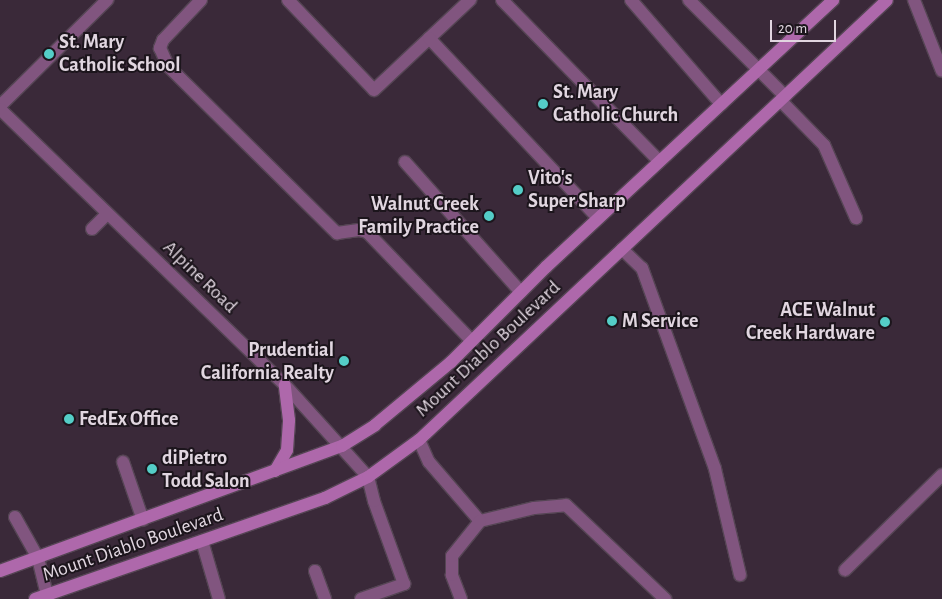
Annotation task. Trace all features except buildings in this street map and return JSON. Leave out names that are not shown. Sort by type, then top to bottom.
[{"type":"main road","name":"Mount Diablo Boulevard","points":[[0,571],[342,446],[399,408],[451,362],[598,218],[832,0]]},
{"type":"main road","name":"Mount Diablo Boulevard","points":[[43,598],[325,498],[368,477],[419,440],[886,0]]},
{"type":"main road","points":[[275,471],[287,450],[290,420],[285,385]]},
{"type":"street","points":[[0,107],[107,0]]},
{"type":"street","points":[[201,0],[163,40],[160,48],[168,66],[336,233],[359,230],[366,232],[472,341]]},
{"type":"street","points":[[288,0],[374,90],[470,0]]},
{"type":"street","points":[[502,0],[659,161]]},
{"type":"street","points":[[631,0],[721,104]]},
{"type":"street","points":[[688,0],[758,69],[824,145],[856,218]]},
{"type":"street","points":[[914,0],[942,71]]},
{"type":"street","points":[[429,38],[598,218]]},
{"type":"street","name":"Alpine Road","points":[[0,107],[285,385],[368,477]]},
{"type":"street","points":[[405,162],[521,292]]},
{"type":"street","points":[[92,230],[108,214]]},
{"type":"street","points":[[622,249],[642,268],[715,469],[740,575]]},
{"type":"street","points":[[419,440],[429,462],[480,521]]},
{"type":"street","points":[[123,462],[143,520]]},
{"type":"street","points":[[845,570],[942,476]]},
{"type":"street","points":[[362,599],[404,584],[374,501],[368,477]]},
{"type":"street","points":[[461,599],[452,575],[452,556],[480,521],[534,508],[566,505],[665,599]]},
{"type":"street","points":[[15,517],[38,558],[43,598]]},
{"type":"street","points":[[202,541],[219,599]]},
{"type":"street","points":[[315,571],[325,599]]},
{"type":"place","name":"St. Mary Catholic School","points":[[49,54]]},
{"type":"place","name":"St. Mary Catholic Church","points":[[543,104]]},
{"type":"place","name":"Vito's Super Sharp","points":[[518,190]]},
{"type":"place","name":"Walnut Creek Family Practice","points":[[489,216]]},
{"type":"place","name":"M Service","points":[[612,321]]},
{"type":"place","name":"ACE Walnut Creek Hardware","points":[[885,322]]},
{"type":"place","name":"Prudential California Realty","points":[[344,361]]},
{"type":"place","name":"FedEx Office","points":[[69,419]]},
{"type":"place","name":"diPietro Todd Salon","points":[[152,469]]}]
